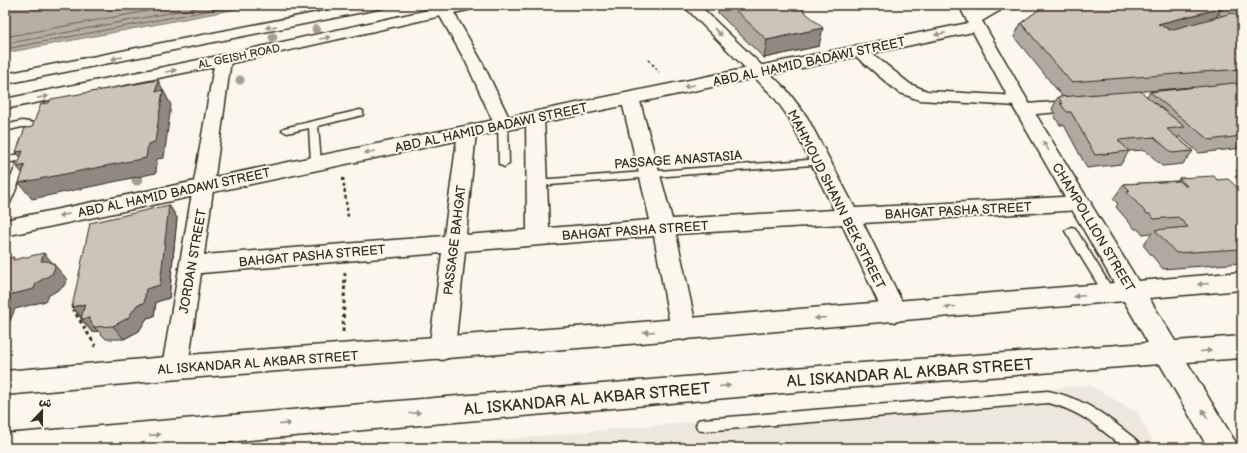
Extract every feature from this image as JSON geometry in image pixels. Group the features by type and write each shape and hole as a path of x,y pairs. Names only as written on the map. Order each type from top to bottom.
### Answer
{"main road":[{"name":"AL GEISH ROAD","path":"5,79 378,5"},
{"path":"383,5 392,23"},
{"name":"AL GEISH ROAD","path":"5,104 223,60 472,5"},
{"name":"MAHMOUD SHANN BEK STREET","path":"690,5 759,71 780,93 798,117 895,312"},
{"name":"ABD AL HAMID BADAWI STREET","path":"5,228 858,50 973,17 999,5"},
{"path":"445,11 474,62 503,124"},
{"name":"CHAMPOLLION STREET","path":"973,17 1022,105 1080,203 1120,292 1169,354 1224,448"},
{"path":"295,22 301,43"},
{"path":"858,50 904,88 925,96 1022,105 1102,104"},
{"name":"JORDAN STREET","path":"175,368 223,60"},
{"path":"630,98 663,227 684,330"},
{"path":"535,118 538,237"},
{"name":"PASSAGE BAHGAT","path":"442,348 467,132"},
{"name":"BAHGAT PASHA STREET","path":"190,265 663,227 1080,203"},
{"name":"AL ISKANDAR AL AKBAR STREET","path":"5,383 85,375 684,330 1242,281"},
{"name":"AL ISKANDAR AL AKBAR STREET","path":"5,448 818,378 1169,354 1242,347"}],"lane":[{"path":"287,130 360,113"},
{"path":"5,128 27,124 35,127 35,131 25,156 6,197"},
{"path":"313,124 316,163"},
{"path":"503,124 504,164"},
{"path":"5,160 25,156"},
{"name":"PASSAGE ANASTASIA","path":"537,183 821,162"},
{"path":"1071,231 1120,292"},
{"path":"703,425 1048,397 1063,399 1079,405 1094,414 1135,448"}],"path":[{"path":"340,158 348,218"},
{"path":"342,356 345,270"},
{"path":"76,304 74,311 95,345 85,375"}],"shaded area":[{"path":"1089,385 1138,413 1156,448 412,448"}],"water":[{"path":"5,5 258,5 5,53"}],"building":[{"path":"730,5 797,5 823,28 767,40"},
{"path":"1045,5 1215,5 1222,8 1158,24 1170,30 1232,13 1242,18 1242,69 1071,82 1021,23"},
{"path":"158,80 156,92 163,90 155,142 148,144 146,158 19,183 25,165 17,167 23,151 16,152 25,128 32,127 41,104 49,103 51,99"},
{"path":"1234,83 1242,88 1242,136 1209,140 1150,92"},
{"path":"1140,91 1185,127 1167,129 1193,151 1172,153 1154,137 1118,140 1129,151 1095,155 1071,112 1067,112 1060,103 1063,104 1058,97"},
{"path":"1214,176 1217,180 1228,179 1240,190 1242,190 1242,249 1176,253 1155,230 1188,227 1178,217 1154,219 1150,214 1147,214 1127,192 1130,191 1124,184 1180,181 1187,186 1179,178"},
{"path":"169,205 160,285 146,289 144,303 137,305 128,318 113,326 94,327 89,318 81,319 85,304 72,307 90,223"},
{"path":"44,253 41,261 47,261 54,264 55,267 52,274 36,283 34,289 5,296 5,259 14,257 13,260"}]}
